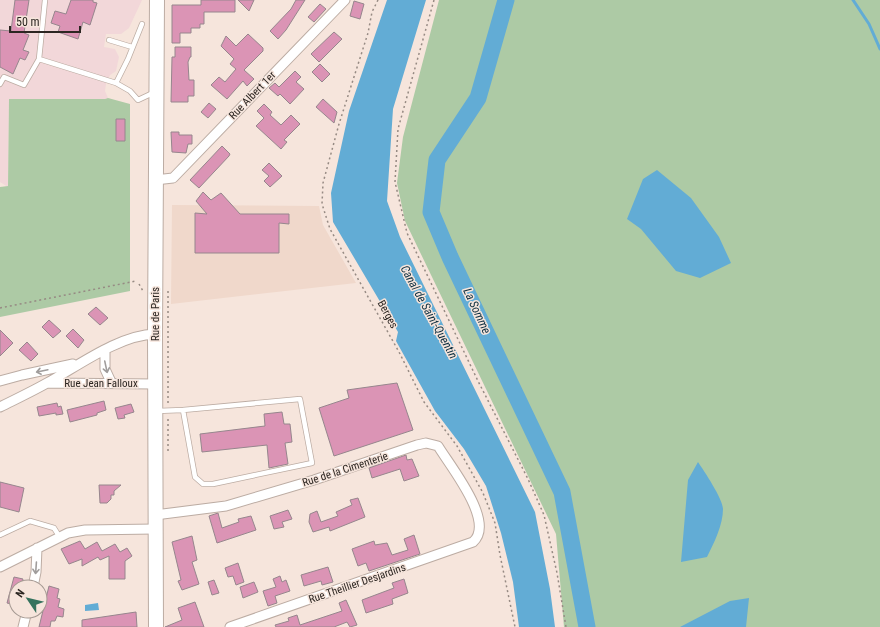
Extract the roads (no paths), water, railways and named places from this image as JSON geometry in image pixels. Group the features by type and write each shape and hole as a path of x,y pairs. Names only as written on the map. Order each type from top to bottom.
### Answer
{"main road":[{"name":"Rue de Paris","path":"156,627 155,180 157,0"}],"street":[{"name":"Rue Albert 1er","path":"155,180 173,178 345,0"},
{"name":"Rue Jean Falloux","path":"0,407 47,383 80,362 141,334 155,334"},
{"path":"105,351 105,369 111,382"},
{"name":"Rue Jean Falloux","path":"0,381 80,362"},
{"name":"Rue Jean Falloux","path":"47,383 111,382 155,384"},
{"name":"Rue de la Cimenterie","path":"0,567 59,536 85,530 155,522 226,506 314,480 426,443 438,446 467,491 481,524 480,533"},
{"name":"Rue Theillier Desjardins","path":"230,627 473,542 480,533"},
{"path":"35,579 37,548"}],"lane":[{"path":"0,84 4,77 24,85 39,58 45,0"},
{"path":"116,83 128,59 142,24"},
{"path":"108,40 132,47"},
{"path":"39,58 116,83 130,91 138,100 157,91"},
{"path":"156,411 183,410 300,399 312,463 213,484 203,484 196,477 183,410"},
{"path":"0,535 30,521 54,528 59,536"}],"water":[{"name":"Canal de Saint-Quentin","path":"387,0 426,0 393,109 387,201 400,237 535,512 550,589 555,627 519,627 513,582 501,533 486,486 464,449 435,411 396,341 398,332 333,222 331,193 349,111"},
{"path":"657,170 691,198 719,237 731,263 700,278 676,271 641,229 627,219 643,179"},
{"path":"698,462 720,499 723,515 718,534 707,557 681,562 688,480"},
{"path":"749,598 746,627 680,627 730,601"},
{"path":"98,603 99,610 85,611 85,605"}],"waterway":[{"name":"La Somme","path":"506,0 478,98 437,160 431,212 450,257 562,492 587,627"},
{"path":"853,0 869,24 880,49"}]}
